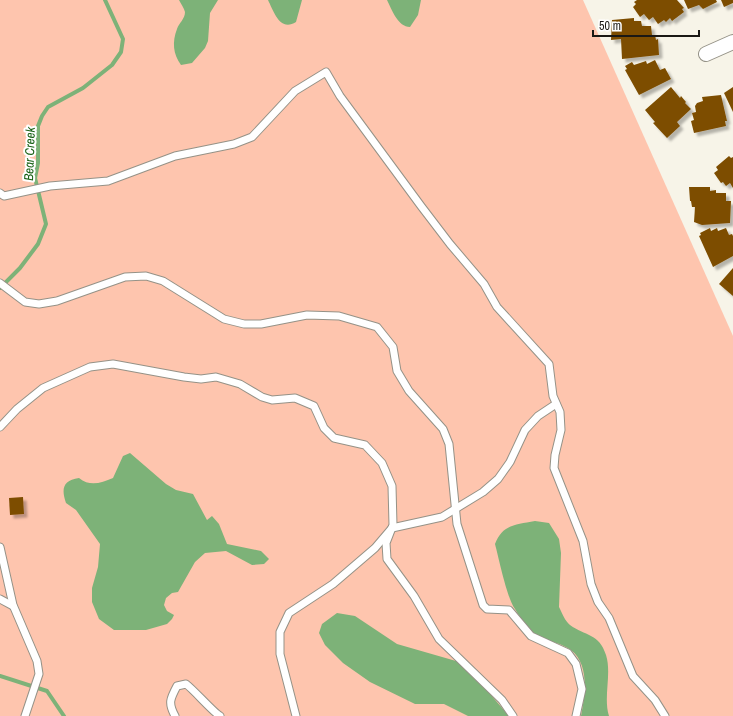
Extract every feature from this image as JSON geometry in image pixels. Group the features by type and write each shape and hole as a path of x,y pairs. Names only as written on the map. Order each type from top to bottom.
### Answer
{"street":[{"path":"706,54 733,42"}],"lane":[{"path":"0,193 4,196 50,186 108,181 175,156 234,144 252,137 295,91 326,72 340,96 431,219 484,284 497,307 549,364 550,385 560,412 560,430 554,468 583,541 591,584 598,602 609,618 633,676 655,700 665,716"},
{"path":"0,283 15,296 25,302 57,302 125,277 146,276 164,281 224,319 244,324 261,324 307,315 339,316 376,326 393,347 397,371 409,391 443,429 449,444 457,524 483,605 487,609 509,610 531,636 568,653 576,664 582,689 576,716"},
{"path":"0,427 17,409 43,388 90,367 113,364 184,377 201,379 216,378 240,384 262,397 272,400 295,398 314,406 324,428 334,438 365,446 382,463 392,486 392,528 386,543 387,559 414,596 439,639 491,689 513,716"},
{"path":"296,716 280,654 280,632 289,613 333,584 375,548 392,528 442,517 483,492 498,479 510,462 525,430 538,416 556,404"},
{"path":"0,547 13,606 37,661 39,674 30,695 25,716"},
{"path":"3,600 13,606"},
{"path":"175,716 170,698 177,686 186,684 204,700 216,714 220,716"}],"shaded area":[{"path":"0,0 583,0 733,336 733,716 0,716"},
{"path":"179,0 218,0 210,13 208,41 205,48 192,63 181,65 176,57 174,48 174,39 177,29 185,14 185,10"},
{"path":"268,0 302,0 296,22 290,24 282,23 275,15"},
{"path":"387,0 421,0 418,15 410,27 399,21 393,13"},
{"path":"130,453 166,484 176,490 193,494 207,520 212,516 219,524 227,544 261,551 269,559 264,564 252,565 226,551 205,553 195,562 178,592 172,593 166,598 164,605 167,611 174,615 167,624 146,630 114,630 99,619 92,602 92,588 98,567 100,544 76,510 66,503 64,498 64,489 67,483 74,479 79,478 83,481 96,483 113,478 123,456"},
{"path":"535,521 549,523 559,539 561,553 559,607 564,617 570,625 591,636 600,643 606,655 608,662 607,709 609,716 581,716 585,681 584,672 577,656 568,648 542,638 534,633 520,617 512,604 495,544 498,537 510,526"},
{"path":"337,613 355,616 397,644 456,661 478,680 509,716 468,716 444,704 415,704 370,682 343,663 325,645 319,633 322,624"}],"building":[{"path":"637,0 677,0 684,8 682,9 684,12 672,21 670,18 666,22 664,20 658,24 653,17 649,20 644,14 640,17 633,7 636,4 634,2"},
{"path":"684,0 716,0 717,2 703,9 699,5 688,9"},
{"path":"721,0 733,0 733,3 724,7"},
{"path":"634,18 634,21 641,21 642,26 651,26 652,35 655,35 656,40 658,39 659,55 622,59 621,39 611,40 612,20"},
{"path":"655,60 660,70 665,68 671,79 639,95 625,70 627,69 625,66 632,62 634,65 646,61 647,64"},
{"path":"671,87 680,98 681,96 691,109 677,122 680,126 667,138 653,123 655,122 645,110"},
{"path":"733,87 733,112 724,93"},
{"path":"721,95 727,121 725,121 726,126 694,133 691,121 694,120 692,113 696,112 695,106 697,103 703,101 702,97"},
{"path":"729,156 731,158 733,157 733,188 730,183 726,186 723,182 721,183 714,173 718,170 716,167"},
{"path":"689,187 710,187 710,191 716,190 716,193 726,193 726,201 731,201 730,223 702,225 694,222 695,207 692,207 690,201"},
{"path":"710,228 711,231 717,228 718,231 726,228 729,235 732,234 733,236 733,256 713,267 699,236 701,235 700,233"},
{"path":"733,268 733,296 719,284"},
{"path":"23,497 24,514 10,515 9,498"}],"waterway":[{"name":"Bear Creek","path":"0,288 20,268 38,244 46,224 35,178 38,163 38,126 42,116 48,107 83,88 112,65 121,52 123,39 105,0"},
{"path":"0,676 47,691 64,716"}]}
